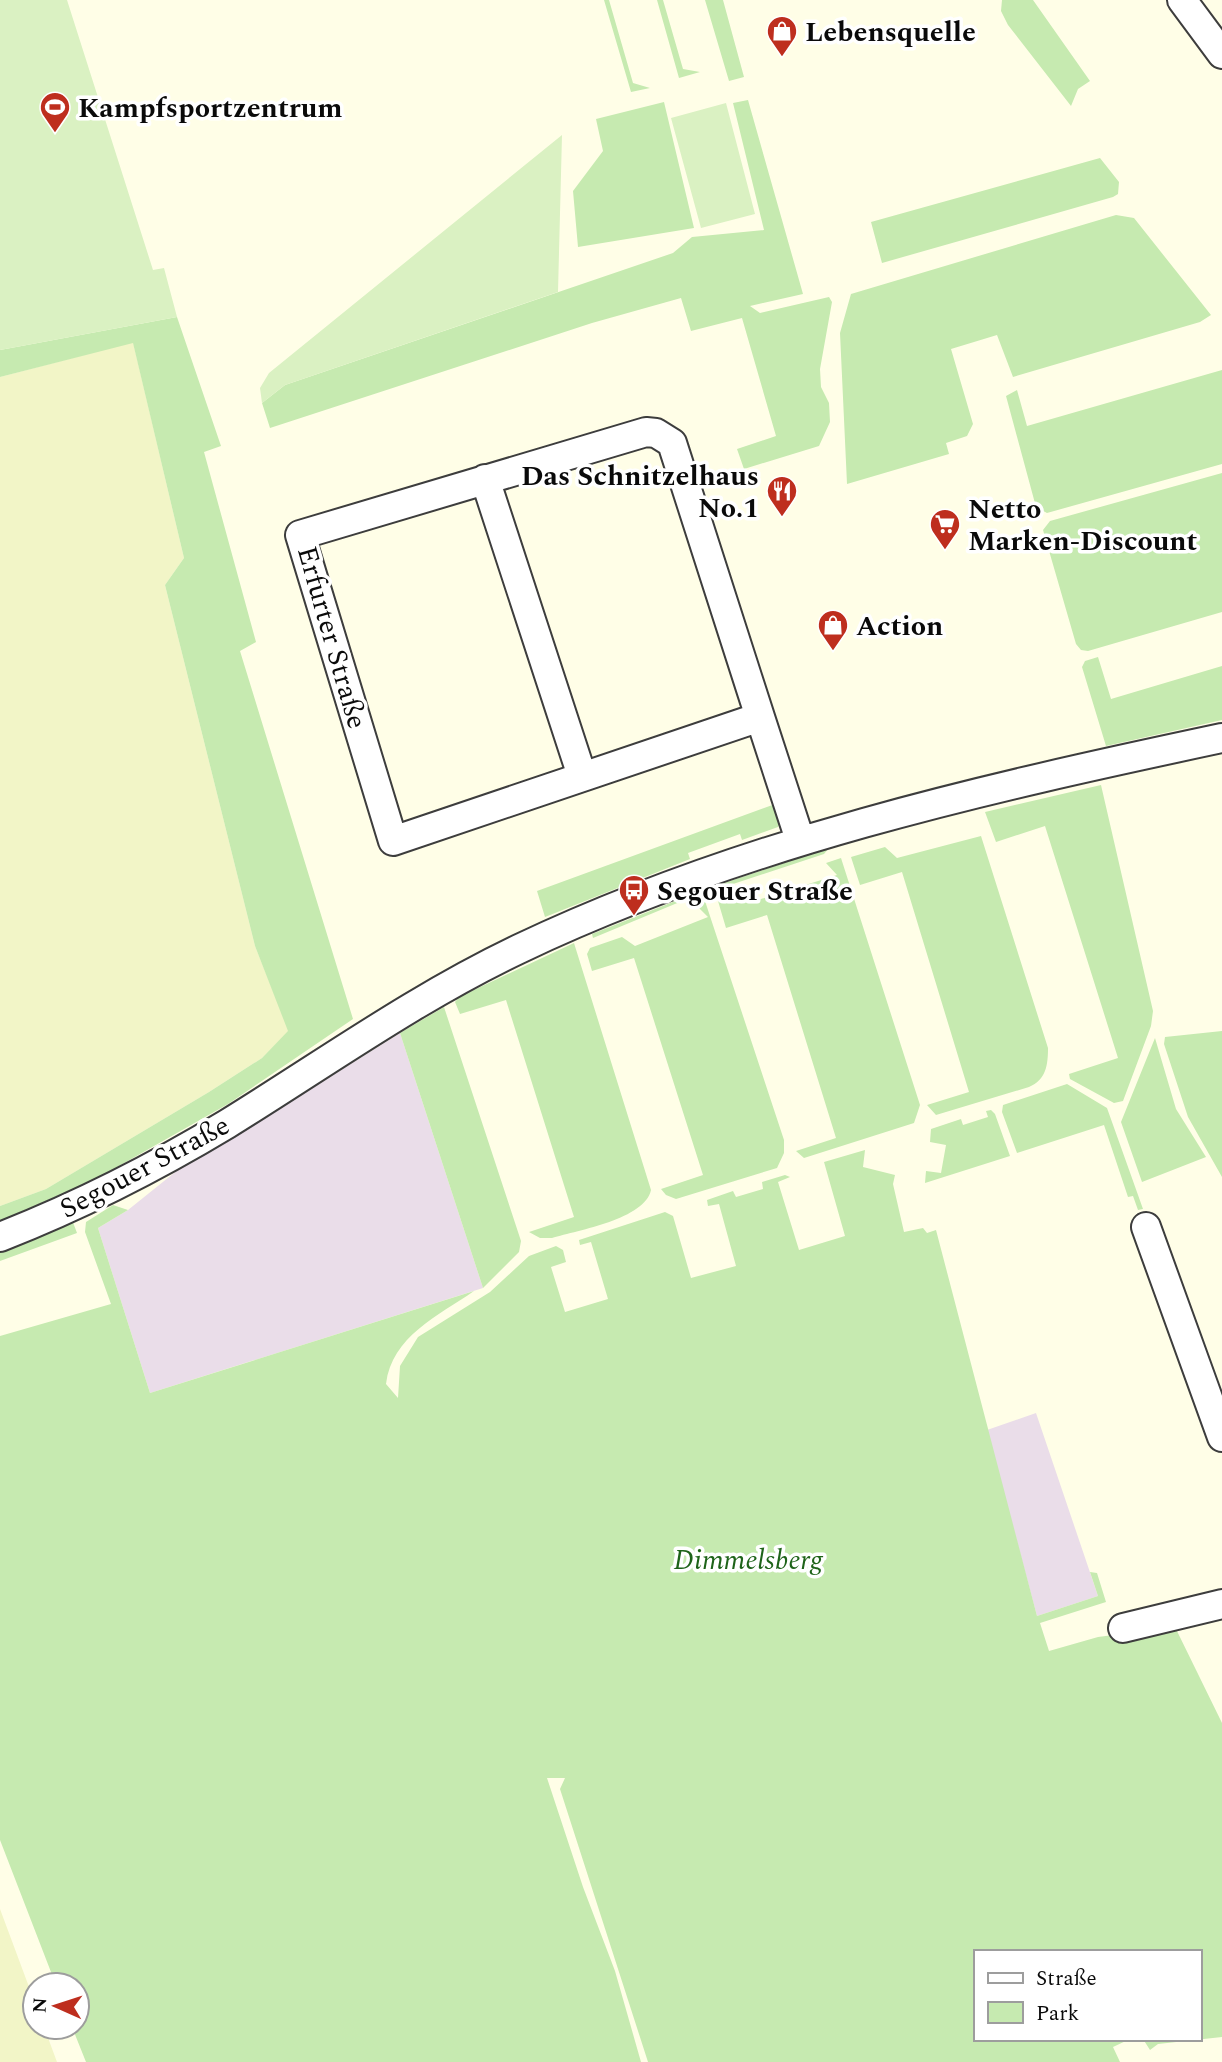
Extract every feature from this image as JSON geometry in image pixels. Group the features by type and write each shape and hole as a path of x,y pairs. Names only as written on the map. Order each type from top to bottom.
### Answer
{"street":[{"path":"1182,0 1222,54"},
{"name":"Erfurter Straße","path":"760,717 582,776 396,853 300,536 646,432 656,433 672,443 800,840"},
{"path":"485,479 582,776"},
{"name":"Segouer Straße","path":"0,1237 74,1206 159,1164 442,989 518,949 704,872 800,840 973,794 1222,738"},
{"path":"1146,1227 1222,1437"},
{"path":"1123,1628 1222,1604"}],"shaded area":[{"path":"400,1033 483,1288 150,1393 98,1228 128,1210 184,1165 222,1145"},
{"path":"1036,1413 1098,1596 1037,1616 987,1430"}],"green space":[{"name":"Kampfsportzentrum","path":"0,0 67,0 153,270 164,268 177,317 0,350"},
{"path":"604,0 609,0 633,83 650,88 631,92"},
{"path":"657,0 663,0 683,69 700,72 679,78"},
{"path":"705,0 723,0 744,77 729,81"},
{"path":"1002,0 1033,0 1090,81 1078,89 1071,106 1008,25 1001,11"},
{"path":"748,100 803,294 750,306 760,313 829,297 832,302 820,369 821,387 829,403 830,422 819,446 744,469 737,449 776,436 742,318 691,331 681,298 592,323 270,428 262,403 285,385 673,253 692,237 764,230 733,103"},
{"path":"664,102 694,228 578,247 573,191 603,151 596,119"},
{"path":"726,103 755,214 701,228 671,118"},
{"path":"562,135 558,292 285,385 262,403 260,388 269,373"},
{"path":"1100,158 1119,182 1118,194 1113,197 882,263 871,222"},
{"path":"1116,215 1134,218 1211,315 1200,322 1013,377 997,335 951,349 973,424 967,436 946,443 949,454 847,484 840,333 851,294"},
{"path":"177,317 221,446 204,452 256,642 240,651 353,1019 228,1104 96,1179 0,1221 0,1206 46,1189 209,1092 262,1058 288,1031 255,946 165,585 184,558 133,343 0,377 0,350"},
{"path":"133,342 184,558 165,585 255,946 289,1031 262,1058 209,1092 46,1189 0,1206 0,377"},
{"path":"1222,370 1222,464 1047,513 1036,507 1006,396 1017,390 1027,426"},
{"path":"1222,473 1222,612 1088,651 1081,650 1076,644 1043,530 1050,521"},
{"path":"1098,657 1111,699 1222,666 1222,720 1106,746 1082,667 1085,661"},
{"path":"1101,785 1153,1011 1151,1026 1123,1101 1114,1103 1070,1079 1069,1074 1118,1058 1045,826 996,842 985,812"},
{"path":"778,803 782,819 778,827 742,840 740,834 688,853 690,859 545,917 537,891"},
{"path":"981,836 1048,1048 1047,1060 1042,1076 1029,1087 936,1115 927,1105 969,1092 902,872 860,885 851,857 885,847 897,858"},
{"path":"829,848 824,854 730,885 721,884"},
{"path":"841,858 920,1105 914,1123 804,1158 796,1151 836,1138 767,915 726,928 718,901 720,897 746,889 758,900 837,875 826,863"},
{"path":"698,892 699,894 593,938 592,934"},
{"path":"705,901 784,1140 784,1153 777,1168 676,1199 666,1195 661,1189 703,1175 634,958 592,971 587,954 590,948 622,937 635,946 708,917 696,905"},
{"path":"574,943 651,1190 637,1209 624,1216 552,1238 540,1238 529,1232 574,1217 506,1000 460,1014 455,1002 459,997"},
{"path":"444,1007 521,1241 519,1252 483,1288 400,1033"},
{"path":"1222,1031 1222,1177 1188,1117 1164,1044 1165,1037"},
{"path":"1155,1038 1176,1109 1206,1157 1142,1182 1121,1122"},
{"path":"1067,1084 1107,1108 1143,1209 1138,1210 1133,1196 1128,1197 1104,1125 1017,1153 1002,1112 1003,1105"},
{"path":"991,1110 995,1114 1010,1156 925,1183 926,1171 941,1173 946,1145 930,1142 931,1129 961,1119 963,1125 988,1117 986,1111"},
{"name":"Dimmelsberg","path":"865,1150 863,1167 895,1175 893,1184 904,1232 923,1228 927,1233 936,1230 1037,1616 1098,1596 1090,1572 1097,1573 1106,1602 1040,1623 1049,1651 1098,1637 1175,1627 1222,1723 1222,2037 1201,2039 1201,1950 974,1950 974,2041 1126,2041 1113,2047 1120,2062 648,2062 560,1789 565,1778 547,1778 583,1887 615,1971 641,2062 86,2062 78,2041 91,2041 91,1971 51,1971 0,1840 0,1336 111,1304 85,1232 86,1222 113,1205 128,1210 98,1228 150,1393 474,1291 419,1329 397,1353 386,1384 398,1398 400,1366 418,1337 490,1292 529,1256 556,1246 563,1250 566,1262 551,1267 565,1312 608,1299 591,1242 580,1245 579,1240 665,1212 673,1216 691,1278 736,1266 719,1204 708,1206 707,1200 733,1191 736,1197 763,1189 762,1182 785,1175 790,1177 778,1182 799,1250 845,1236 824,1162"},
{"path":"71,1217 77,1233 0,1261 0,1248"},
{"path":"0,1909 23,1971 21,2041 49,2041 57,2062 0,2062"},
{"name":"Dimmelsberg","path":"1144,2041 1185,2041 1158,2044 1150,2050"}],"place":[{"name":"Lebensquelle","path":"782,58"},
{"name":"Kampfsportzentrum","path":"55,134"},
{"name":"Das Schnitzelhaus No.1","path":"782,518"},
{"name":"Netto Marken-Discount","path":"945,551"},
{"name":"Action","path":"833,652"},
{"name":"Segouer Straße","path":"634,917"}]}
